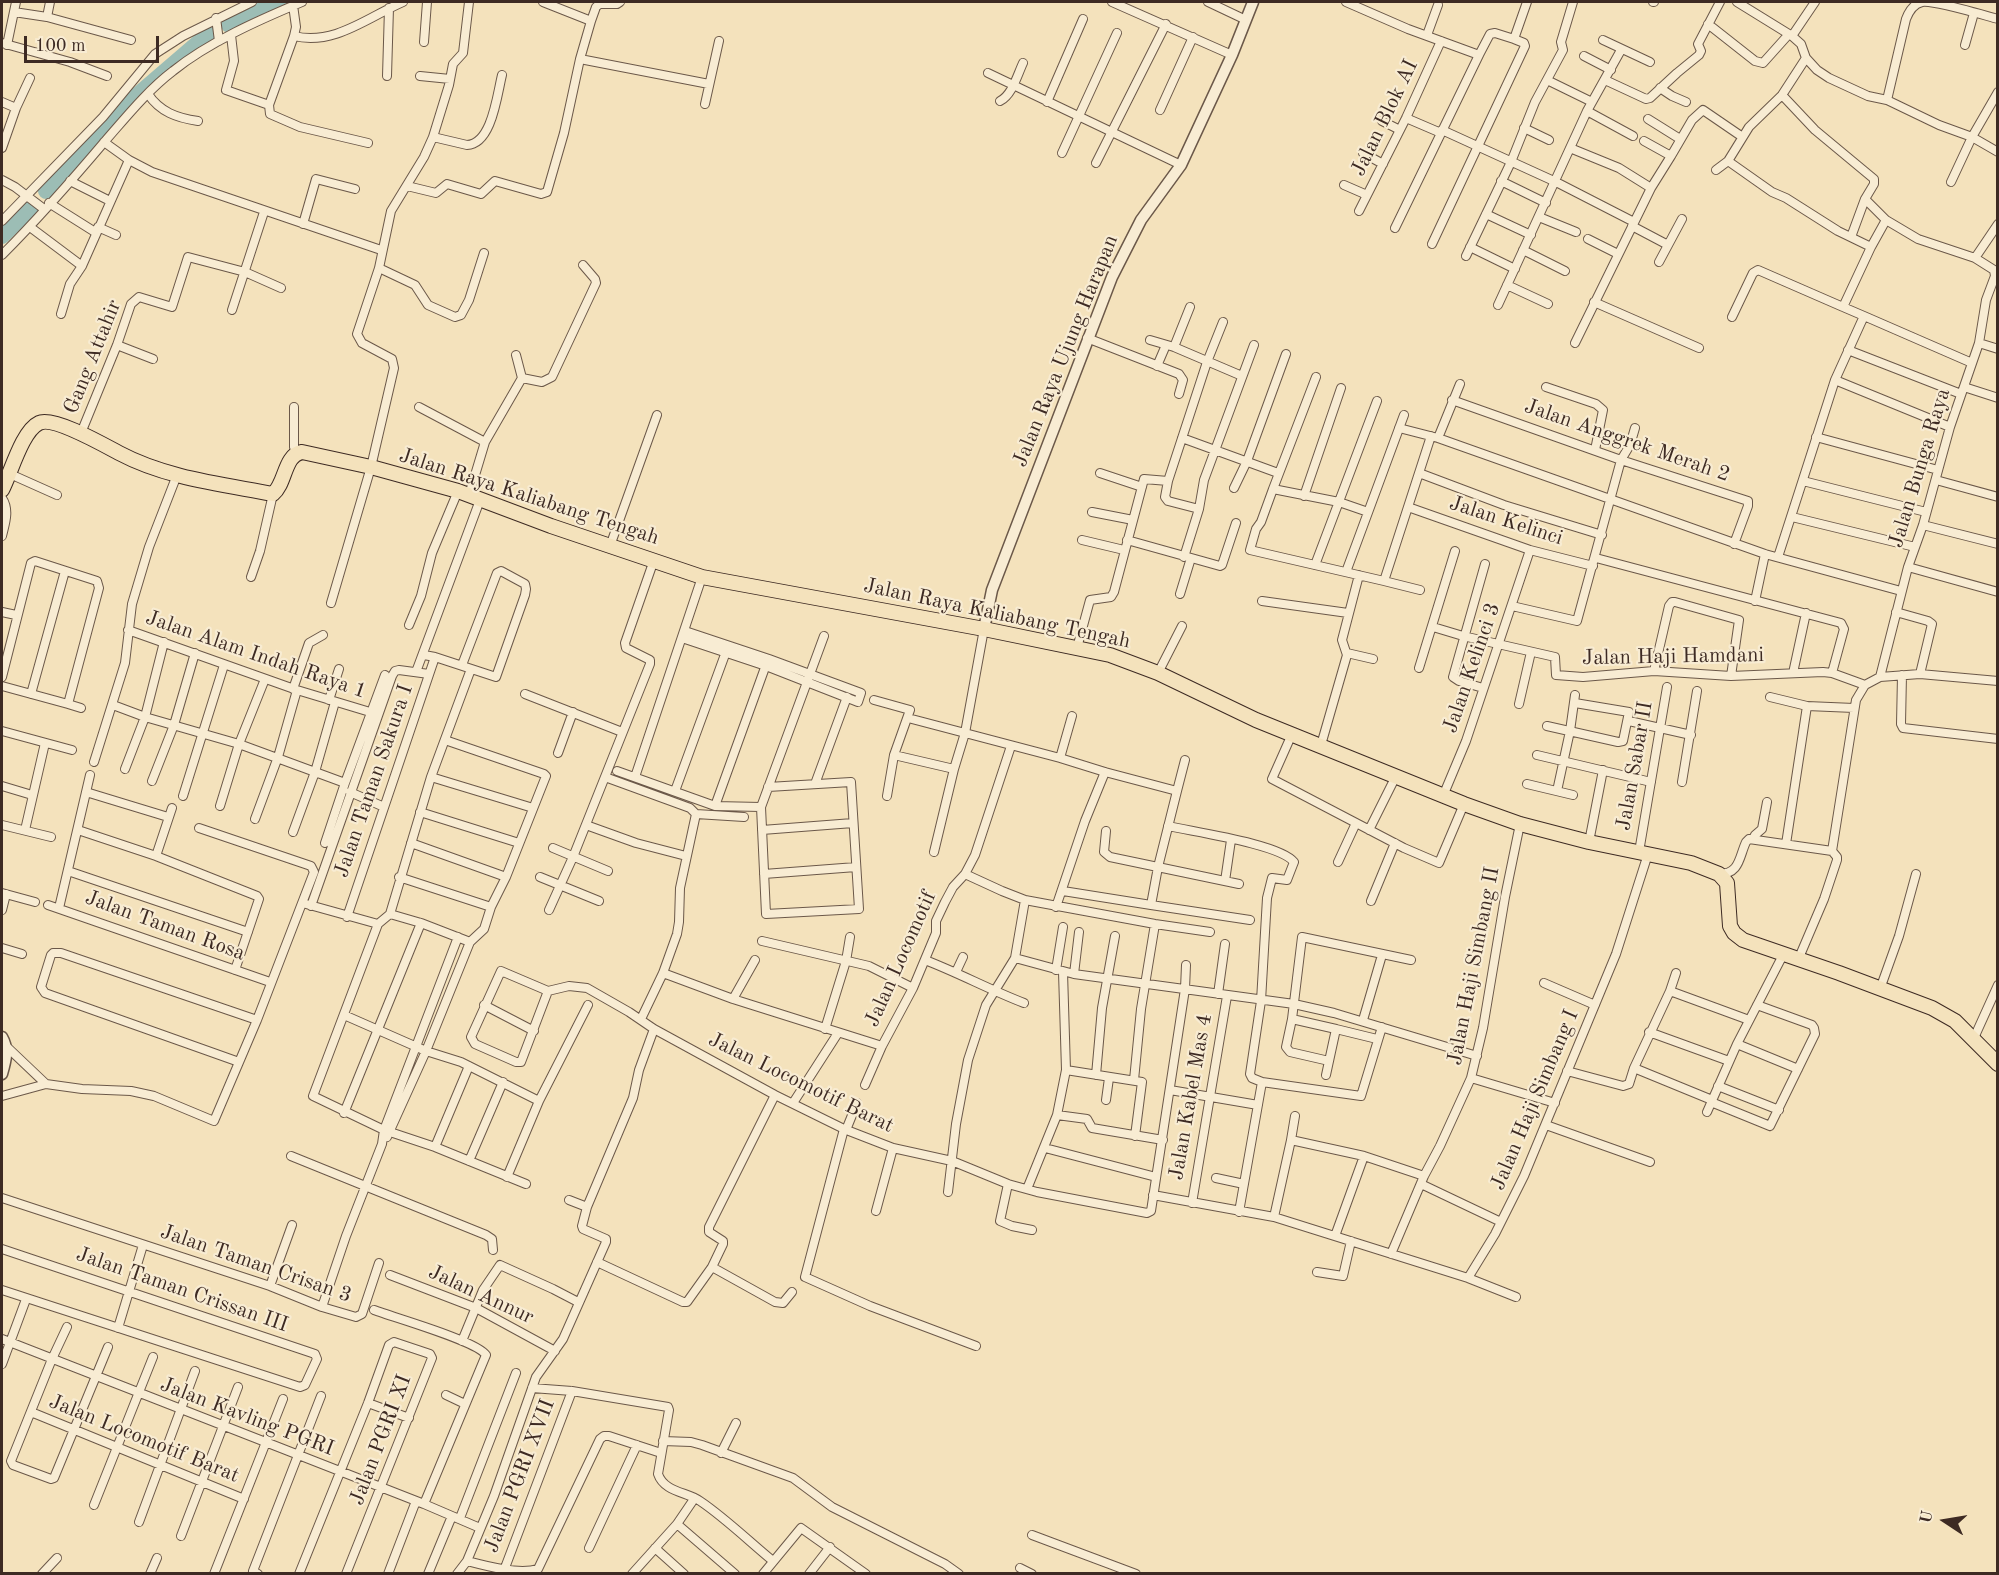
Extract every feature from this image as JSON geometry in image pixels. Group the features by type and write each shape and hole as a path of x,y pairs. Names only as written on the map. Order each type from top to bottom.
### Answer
{"main road":[{"path":"2,490 31,428 40,422 47,421 81,433 137,462 177,475 273,494 280,487 291,459 296,453"},
{"name":"Jalan Raya Kaliabang Tengah","path":"296,453 302,452 371,467 469,496 702,577 984,629 1110,655 1158,673 1256,720 1464,804 1520,824 1588,842 1691,863 1719,874"},
{"path":"1719,874 1727,883 1730,926 1734,933 1743,940 1932,1008 1955,1021 1998,1064"}],"street":[{"path":"16,2 4,44 70,62 107,76"},
{"path":"47,17 50,2"},
{"path":"229,2 229,12"},
{"path":"2,255 30,227 44,205 70,181 148,94 217,30 229,12 252,2"},
{"path":"294,36 309,40 352,28 403,2"},
{"path":"424,42 427,2"},
{"path":"331,603 371,467 394,368 394,362 389,357 362,343 357,336 379,268 391,211 433,137 453,64 463,53 469,2"},
{"path":"543,2 591,21"},
{"path":"407,186 436,193 447,184 481,194 495,181 545,194 564,133 580,59 596,7 601,3 617,4 620,2"},
{"path":"1112,2 1232,55"},
{"path":"1208,2 1246,20"},
{"name":"Jalan Raya Ujung Harapan","path":"984,629 992,590 1112,277 1141,220 1181,165 1232,55 1253,2"},
{"path":"1346,2 1479,55"},
{"path":"1514,39 1527,2"},
{"path":"1466,256 1563,50 1561,42 1573,2"},
{"path":"1605,80 1646,99 1653,96 1699,55 1701,51 1698,44 1720,2"},
{"path":"1737,2 1801,44 1806,58 1816,70 1829,78 1972,137 1998,152"},
{"path":"1708,24 1755,61 1763,63 1790,35 1815,2"},
{"path":"1887,100 1906,19 1912,8 1921,2 1927,2 1998,19"},
{"path":"2,221 103,117 155,54 183,36 217,30 231,35 297,3 294,36 269,105 270,114 284,121 368,143"},
{"path":"1427,35 1438,5"},
{"path":"387,76 389,8"},
{"path":"14,12 47,17 131,40"},
{"path":"1965,45 1974,13"},
{"path":"1047,102 1083,19"},
{"path":"1096,163 1166,24"},
{"path":"1062,153 1118,33"},
{"path":"1395,228 1491,34 1495,33 1524,43 1525,46 1432,244"},
{"path":"231,35 234,61 226,90 269,105"},
{"path":"1160,110 1193,37"},
{"path":"1603,40 1650,62"},
{"path":"705,104 719,41"},
{"name":"Jalan Blok AI","path":"1359,211 1406,118 1441,41"},
{"path":"1498,305 1587,111 1621,50"},
{"path":"1584,56 1611,70"},
{"path":"1716,170 1728,161 1741,136 1782,95 1806,58"},
{"path":"580,59 709,84"},
{"path":"1000,101 1005,99 1023,63"},
{"path":"988,73 1181,165"},
{"path":"433,137 467,145 481,140 489,127 502,75"},
{"path":"420,76 450,79"},
{"path":"2,144 30,78"},
{"path":"1547,80 1592,102"},
{"path":"1662,87 1672,96 1686,102"},
{"path":"1951,182 1972,137 1998,92"},
{"path":"148,94 164,110 179,117 198,121"},
{"path":"1782,95 1815,130 1872,176 1874,184 1865,198 1851,237"},
{"path":"2,102 16,108"},
{"path":"1575,343 1651,188 1692,120 1703,110 1741,136"},
{"path":"1587,111 1634,136"},
{"path":"1406,118 1477,146 1556,182 1612,211 1668,245"},
{"path":"1648,119 1680,139"},
{"path":"1382,121 1400,130"},
{"path":"1524,129 1549,140"},
{"path":"106,140 129,160 152,172 381,250"},
{"path":"1644,141 1671,156"},
{"path":"1570,148 1619,168 1651,188"},
{"path":"1363,153 1383,164"},
{"path":"61,314 70,285 82,266 129,160"},
{"path":"1728,161 1772,192 1871,247"},
{"path":"303,224 315,179 355,189"},
{"path":"2,180 44,205 97,230 116,235"},
{"path":"70,181 110,201"},
{"path":"1501,181 1546,203"},
{"path":"1344,185 1367,195"},
{"path":"1865,198 1886,220 1918,239 1976,258 1996,269"},
{"path":"232,309 264,212"},
{"path":"1485,214 1531,235"},
{"path":"1539,217 1576,232"},
{"path":"1659,262 1682,219"},
{"path":"1843,307 1886,220"},
{"path":"1976,258 1998,224"},
{"path":"30,227 82,266"},
{"path":"1588,239 1618,254"},
{"path":"1470,247 1515,268"},
{"path":"1524,250 1565,272"},
{"path":"379,268 415,285 425,302 456,317 461,315 469,300 484,254"},
{"name":"Gang Attahir","path":"81,433 131,304 135,299 139,297 172,307 188,257 245,272"},
{"path":"522,378 542,382 553,375 596,283 583,265"},
{"name":"Jalan Bunga Raya","path":"1880,676 1908,567 1978,343 1986,300 1996,269"},
{"path":"1732,317 1756,270 1760,270 1972,363"},
{"path":"245,272 281,288"},
{"path":"1507,285 1548,304"},
{"path":"1594,302 1699,348"},
{"path":"1156,366 1170,346 1190,307"},
{"path":"1778,557 1835,380 1864,316"},
{"path":"1199,509 1166,500 1168,481 1207,362 1224,322"},
{"path":"1087,338 1181,376 1183,380 1179,394"},
{"path":"1150,340 1242,376"},
{"path":"1978,343 1998,349"},
{"path":"117,345 153,359"},
{"path":"1180,594 1204,480 1254,345"},
{"path":"1848,350 1963,390 1998,398"},
{"path":"1234,488 1247,461 1286,354"},
{"path":"416,672 424,655 485,442 522,378 516,355"},
{"path":"1316,377 1261,522 1249,547 1250,550 1420,590"},
{"path":"1835,380 1950,427"},
{"path":"1384,581 1419,473 1460,384"},
{"path":"1546,387 1596,404 1603,410 1595,450"},
{"path":"1304,496 1341,388"},
{"name":"Jalan Anggrek Merah 2","path":"1452,400 1621,460 1748,501 1734,544"},
{"path":"1315,565 1377,401"},
{"path":"294,407 296,453"},
{"path":"419,407 485,442"},
{"path":"610,546 657,415"},
{"path":"1346,572 1404,415"},
{"path":"1399,428 1434,437 1734,544 1902,591"},
{"path":"1512,606 1577,621 1621,460 1630,445 1635,428"},
{"path":"1816,437 1938,470"},
{"path":"1182,438 1278,473"},
{"path":"1101,473 1142,487"},
{"path":"1419,473 1504,505 1602,535"},
{"path":"10,474 57,495"},
{"path":"94,762 125,663 132,604 149,548 177,475"},
{"path":"1077,648 1090,600 1108,598 1113,594 1132,520 1146,478 1168,481"},
{"path":"1936,480 1997,496"},
{"path":"1803,481 1926,512"},
{"path":"1273,489 1339,502 1368,512"},
{"path":"251,577 260,551 273,494"},
{"path":"409,625 421,596 432,553 469,496"},
{"path":"2,498 7,517 2,536"},
{"name":"Jalan Kelinci","path":"1408,507 1530,549 1806,613 1844,626 1832,673"},
{"path":"1092,512 1132,520"},
{"path":"1792,517 1915,547"},
{"path":"1127,540 1218,566 1222,565 1236,523"},
{"path":"1923,525 1998,544"},
{"path":"1082,540 1124,550"},
{"name":"Jalan Kelinci 3","path":"1443,796 1466,741 1530,549"},
{"path":"1419,668 1455,551"},
{"path":"1755,601 1765,554"},
{"path":"549,910 573,857 650,664 650,660 630,651 625,644 654,560"},
{"path":"2,677 4,649 33,561 97,581 99,585 66,704"},
{"path":"1483,688 1453,677 1485,564"},
{"path":"1908,567 1998,592"},
{"path":"31,694 65,571"},
{"path":"424,655 467,667 494,677 498,675 525,596 525,584 501,571 496,574 467,667 445,740 399,877 390,914 378,924 312,1092 316,1098 344,1113 387,1132 435,1148 526,1184"},
{"path":"1321,745 1347,653 1342,640 1359,575"},
{"path":"635,777 702,577"},
{"path":"1262,601 1348,613"},
{"path":"1653,671 1669,606 1675,602 1739,620 1731,676"},
{"path":"2,612 16,615"},
{"path":"1896,612 1932,624 1920,674"},
{"path":"1793,673 1806,613"},
{"path":"1158,673 1182,626"},
{"name":"Jalan Haji Hamdani","path":"1433,627 1555,657 1556,675 1583,677 1653,671 1731,676 1832,673 1865,685"},
{"path":"934,852 965,733 984,629"},
{"name":"Jalan Alam Indah Raya 1","path":"128,630 265,679 370,712 325,843"},
{"path":"684,634 808,678 858,702 861,693 808,678"},
{"path":"255,819 278,758 309,643 323,636"},
{"path":"768,787 851,782 859,909 766,914 761,807 768,787 808,678 824,636"},
{"path":"124,769 145,717 164,642"},
{"path":"675,791 727,649"},
{"path":"1519,704 1531,652"},
{"path":"152,781 174,725 195,653"},
{"path":"1347,653 1373,659"},
{"name":"Jalan Taman Sakura I","path":"347,916 435,657"},
{"path":"715,806 767,662"},
{"path":"183,796 224,665"},
{"path":"293,832 315,772 339,669"},
{"path":"2,1096 46,1084 82,1089 131,1091 154,1096 214,1121 257,1020 270,982 307,904 392,675 399,670 429,674"},
{"path":"1798,960 1824,899 1837,860 1832,850 1854,708 1865,685 1880,676 1920,674 1998,681"},
{"path":"370,712 385,675"},
{"path":"1902,675 1901,724 1904,728 1998,739"},
{"path":"220,806 239,744 265,679"},
{"path":"2,686 81,708"},
{"name":"Jalan Sabar II","path":"1644,853 1651,782 1667,687"},
{"path":"1682,782 1698,691"},
{"path":"525,694 622,732"},
{"path":"815,784 847,697"},
{"path":"1770,697 1807,706 1854,708"},
{"path":"1547,726 1570,731 1621,742 1625,739 1630,713 1575,699 1570,731 1557,791"},
{"path":"874,700 908,709 910,712 894,755 887,796"},
{"path":"113,705 145,717 239,744 345,783"},
{"path":"1786,844 1807,706"},
{"path":"558,753 573,712"},
{"path":"1060,758 1072,716"},
{"path":"908,718 1177,791"},
{"path":"1629,721 1691,735"},
{"path":"2,731 72,750"},
{"path":"1292,734 1272,779 1369,830 1439,863 1464,804"},
{"path":"322,1307 387,1132 426,1051 470,942 484,929 491,907 506,877 546,779 544,774 445,740"},
{"path":"25,830 45,743"},
{"name":"Jalan Locomotif","path":"793,1103 837,1033 882,1046 913,988 936,933 936,921 945,902 975,855 1011,746"},
{"path":"894,755 954,769"},
{"path":"1537,755 1651,782"},
{"path":"1151,904 1185,760"},
{"path":"1588,842 1603,770"},
{"path":"617,771 715,806 761,807"},
{"path":"1056,907 1085,821 1105,772"},
{"path":"59,908 90,775"},
{"path":"1369,830 1396,776"},
{"path":"431,777 533,808"},
{"path":"605,777 690,808 696,814 744,817"},
{"path":"1527,784 1573,795"},
{"path":"2,786 32,795"},
{"path":"86,792 170,813 156,856"},
{"path":"350,792 384,807"},
{"path":"1753,839 1762,829 1767,802"},
{"path":"420,812 519,843"},
{"path":"641,1019 663,973 678,927 679,896 696,814"},
{"path":"762,831 854,823"},
{"path":"1338,861 1356,823"},
{"name":"Jalan Haji Simbang II","path":"1391,1254 1422,1180 1471,1078 1483,1028 1520,824"},
{"path":"2,825 51,837"},
{"path":"586,825 636,843 687,856"},
{"path":"1168,826 1255,844 1283,854 1294,862 1288,879 1275,877 1271,880 1267,898 1261,1001 1250,1074 1252,1078 1262,1082 1361,1096 1382,1027"},
{"path":"200,828 311,866 314,876 307,904"},
{"path":"78,830 156,856 257,896 259,899 235,970"},
{"path":"1106,831 1105,854 1239,884"},
{"path":"1719,874 1729,874 1733,871 1746,842 1753,839 1832,850"},
{"path":"1225,881 1231,840"},
{"path":"411,843 506,877"},
{"path":"1371,901 1395,843"},
{"path":"553,848 608,871"},
{"name":"Jalan Haji Simbang I","path":"1468,1278 1501,1222 1524,1176 1596,1005 1616,954 1644,853"},
{"path":"764,874 856,867"},
{"path":"68,871 248,932"},
{"path":"965,874 1025,900 1210,932"},
{"path":"1880,989 1899,936 1916,874"},
{"path":"399,877 491,907"},
{"path":"540,877 598,901"},
{"path":"1063,891 1250,920"},
{"path":"2,910 4,893 35,902"},
{"path":"948,1192 968,1060 993,991 1015,958 1025,900"},
{"name":"Jalan Taman Rosa","path":"48,904 270,982"},
{"path":"307,904 378,924"},
{"path":"390,914 422,922 470,942"},
{"path":"344,1113 422,922"},
{"path":"1134,1080 1145,983 1155,924"},
{"path":"1027,1189 1057,1115 1066,1070 1059,971 1063,927"},
{"path":"1074,974 1079,932"},
{"path":"1096,1075 1102,1008 1115,936"},
{"path":"1329,1061 1288,1050 1286,1047 1292,1019 1302,936 1411,960"},
{"path":"387,1132 458,937"},
{"path":"825,1029 846,962 850,937"},
{"path":"762,941 869,966 913,988"},
{"name":"Jalan Kabel Mas 4","path":"1192,1203 1209,1098 1222,995 1225,944"},
{"path":"2,948 22,954"},
{"path":"239,1062 45,993 41,987 51,955 61,953 257,1020"},
{"path":"1363,1020 1382,955"},
{"path":"1707,1112 1737,1044 1782,955"},
{"path":"956,972 963,957"},
{"path":"1015,958 1074,974 1294,1005 1363,1020 1477,1056"},
{"path":"733,999 755,960"},
{"path":"925,960 1024,1004"},
{"path":"1186,965 1185,989 1153,1195 1275,1217 1468,1278 1516,1297"},
{"path":"501,971 548,991 521,1062 516,1062 472,1041 471,1034 484,1005 501,971"},
{"path":"663,973 837,1033"},
{"path":"1567,1071 1623,1086 1629,1084 1649,1032 1670,991 1676,973"},
{"path":"1544,983 1596,1005"},
{"path":"1974,1038 1998,985"},
{"name":"Jalan Locomotif Barat","path":"548,991 569,986 587,988 654,1029 775,1095 845,1130 893,1148 952,1161 1008,1184 1027,1189 1147,1214 1151,1211 1153,1195"},
{"path":"1670,991 1749,1020"},
{"path":"484,1005 534,1031"},
{"path":"507,1177 539,1101 588,1005"},
{"path":"1634,1068 1770,1126 1815,1034 1814,1028 1757,1005"},
{"path":"344,1015 426,1051 469,1066 539,1101"},
{"path":"1292,1019 1377,1039"},
{"path":"458,1574 467,1561 503,1472 532,1388 540,1371 563,1339 606,1241 583,1229 587,1207 633,1098 639,1070 654,1029"},
{"path":"1326,1075 1336,1029"},
{"path":"1649,1032 1729,1061"},
{"path":"4,1041 46,1084"},
{"path":"2,1074 6,1060 4,1041"},
{"path":"1737,1044 1798,1069"},
{"path":"865,1085 882,1046"},
{"path":"435,1148 469,1066"},
{"path":"1066,1070 1141,1081 1143,1085 1135,1136"},
{"path":"1106,1100 1109,1078"},
{"path":"1471,1078 1554,1103"},
{"path":"469,1161 503,1082"},
{"path":"1239,1212 1262,1082"},
{"path":"1719,1086 1779,1110"},
{"path":"1170,1090 1258,1105"},
{"path":"597,1262 686,1302 712,1267 723,1242 711,1234 709,1227 775,1095"},
{"path":"857,1103 845,1130 805,1277 870,1306 976,1346"},
{"path":"1057,1115 1087,1119 1092,1128 1163,1140"},
{"path":"1275,1217 1295,1116"},
{"path":"1546,1125 1650,1162"},
{"path":"1291,1140 1364,1156 1422,1180 1501,1222"},
{"path":"876,1211 893,1148"},
{"path":"1045,1148 1156,1177"},
{"path":"291,1156 486,1235 492,1239 493,1250"},
{"path":"1335,1236 1364,1156"},
{"path":"1216,1178 1244,1184"},
{"path":"1008,1184 999,1221 1032,1230"},
{"name":"Jalan Taman Crisan 3","path":"2,1198 270,1286 322,1307 356,1317 362,1314 378,1263"},
{"path":"569,1200 587,1207"},
{"path":"270,1286 292,1225"},
{"path":"1317,1272 1343,1276 1351,1241"},
{"path":"2,1290 118,1328 143,1245"},
{"name":"Jalan Taman Crissan III","path":"2,1249 315,1354 317,1359 303,1387 118,1328"},
{"path":"462,1341 483,1290 500,1265 553,1288 578,1302"},
{"path":"712,1267 775,1302 783,1303 792,1292"},
{"name":"Jalan Annur","path":"390,1275 476,1308 555,1351"},
{"path":"2,1364 5,1341 25,1302"},
{"path":"374,1310 462,1341 481,1349 486,1355 388,1574"},
{"path":"67,1327 11,1464 51,1479 54,1478 108,1347"},
{"name":"Jalan Kavling PGRI","path":"5,1341 480,1527"},
{"name":"Jalan PGRI XI","path":"346,1574 382,1488 432,1356 394,1342 389,1345 368,1403"},
{"path":"94,1505 153,1357"},
{"path":"139,1522 195,1371"},
{"path":"428,1574 456,1517 516,1374"},
{"path":"182,1536 238,1387"},
{"path":"532,1388 572,1391 668,1407 660,1453 658,1474 660,1480 668,1487 698,1499 773,1561"},
{"name":"Jalan PGRI XVII","path":"503,1572 572,1391"},
{"path":"446,1395 465,1404"},
{"path":"255,1572 296,1455 321,1396"},
{"path":"215,1570 283,1399"},
{"path":"299,1574 368,1403 409,1418"},
{"name":"Jalan Locomotif Barat","path":"32,1412 244,1498"},
{"path":"721,1453 736,1423"},
{"path":"467,1561 503,1572 535,1571 540,1566 600,1439 604,1436 660,1453"},
{"path":"663,1441 691,1442 793,1478 832,1507 945,1564 958,1574"},
{"path":"589,1548 637,1445"},
{"path":"632,1574 677,1524 694,1499"},
{"path":"677,1524 735,1574"},
{"path":"763,1574 797,1530 801,1528 830,1547 856,1570 866,1574"},
{"path":"1032,1535 1136,1574"},
{"path":"809,1574 830,1547"},
{"path":"655,1548 684,1574"},
{"path":"42,1574 57,1558"},
{"path":"150,1574 157,1558"},
{"path":"1020,1568 1032,1574"}],"waterway":[{"path":"229,25 279,2"},
{"path":"46,191 135,97 199,42 211,35"},
{"path":"2,236 32,207"}]}
